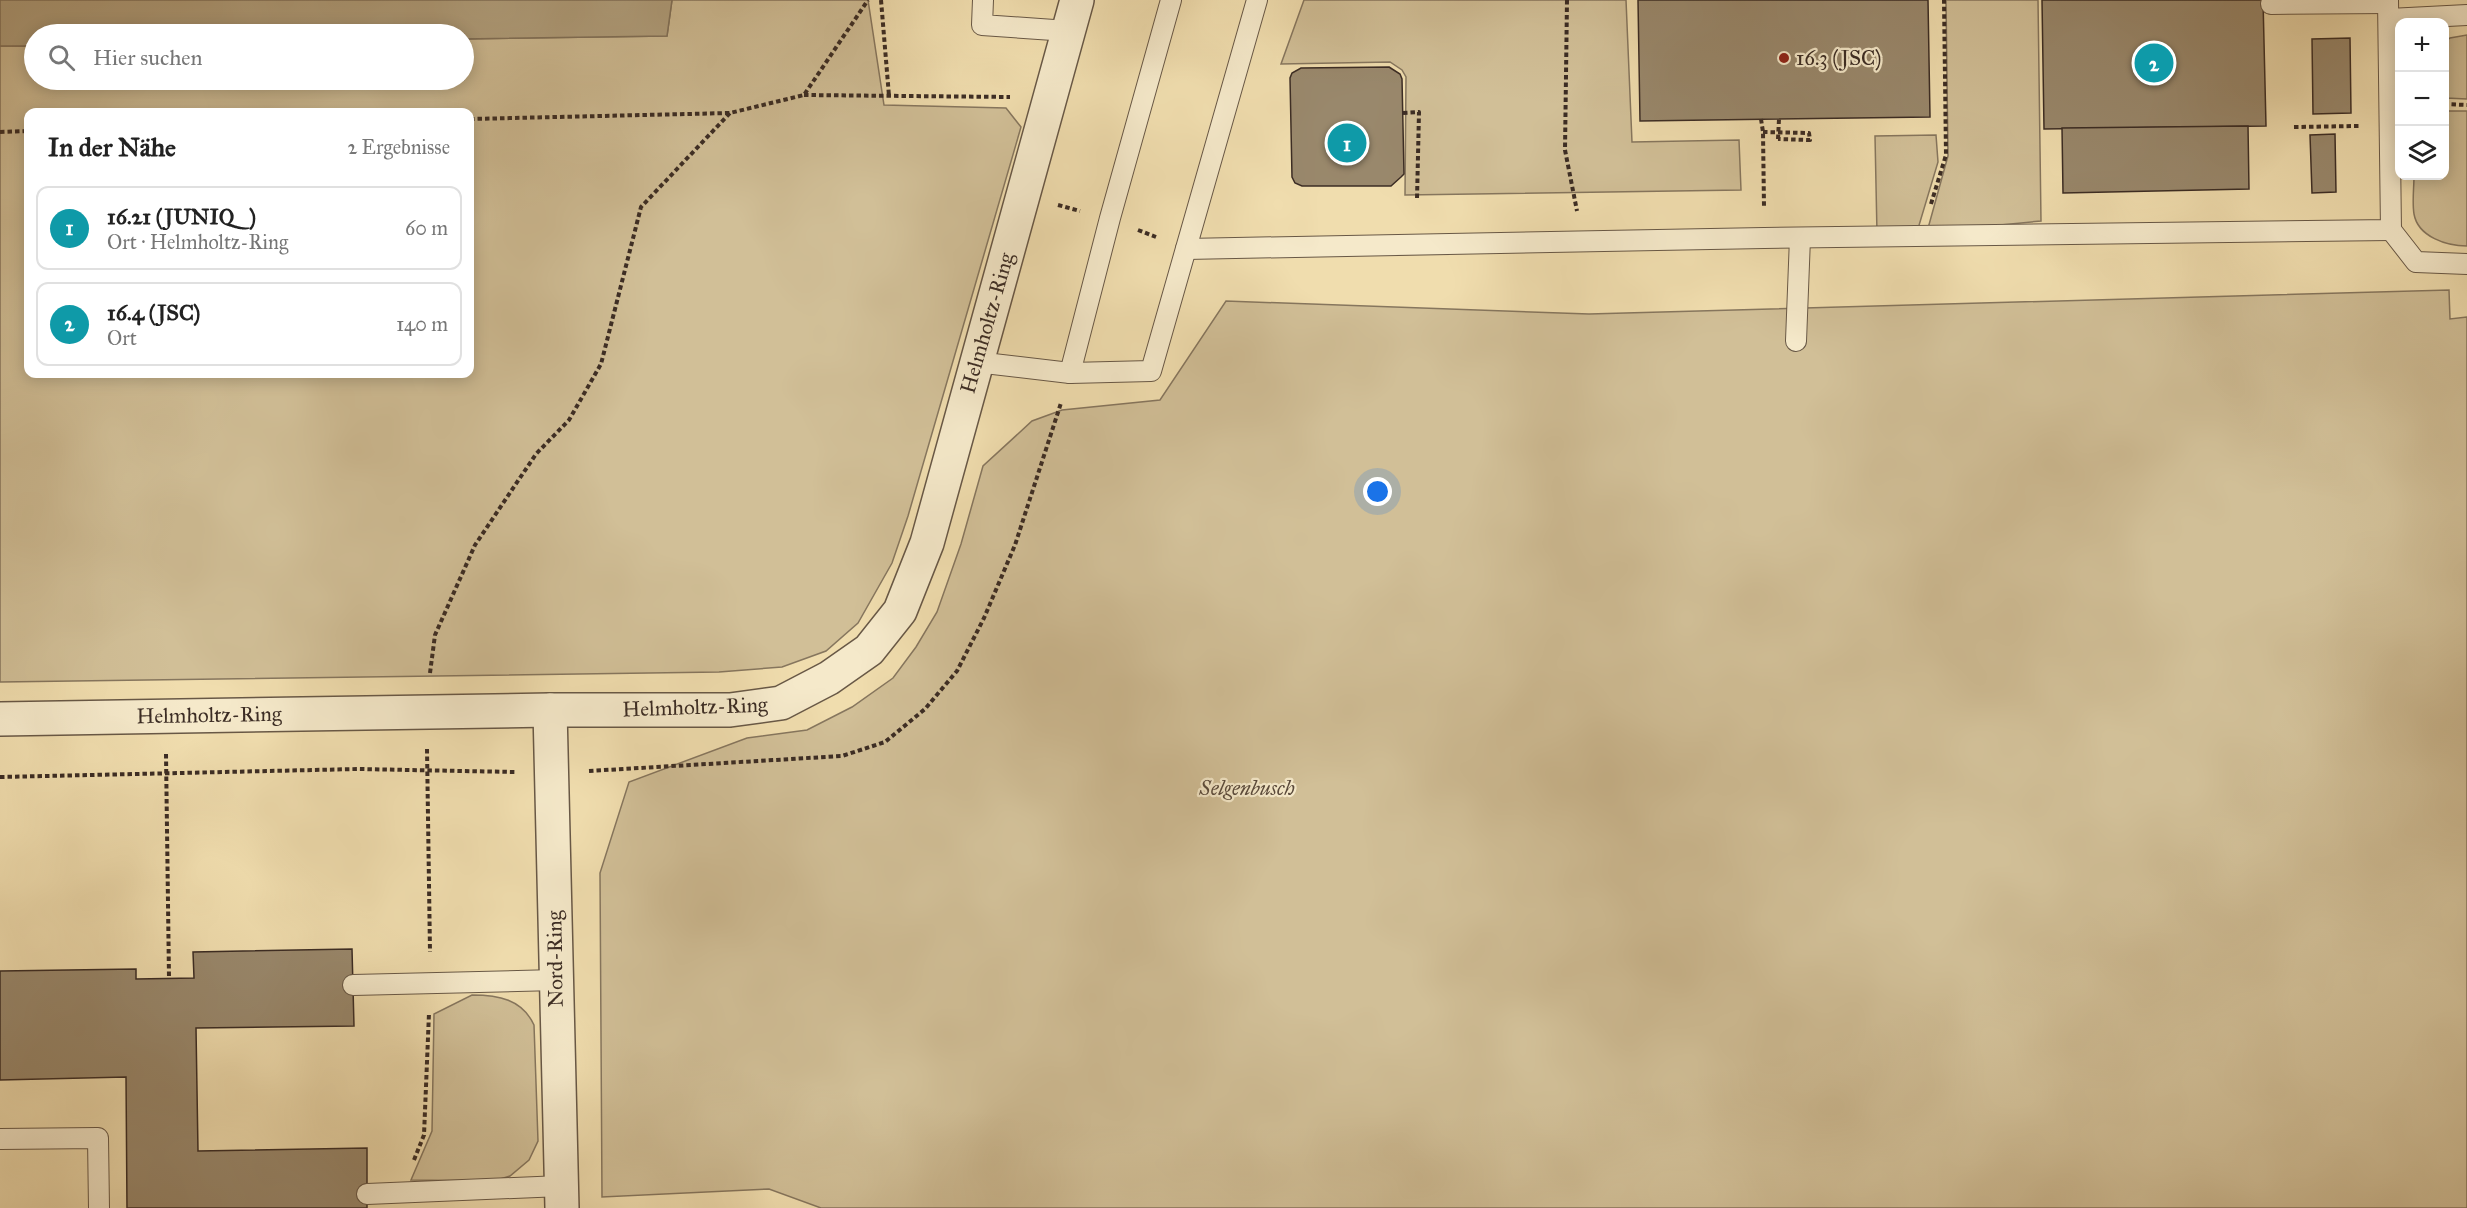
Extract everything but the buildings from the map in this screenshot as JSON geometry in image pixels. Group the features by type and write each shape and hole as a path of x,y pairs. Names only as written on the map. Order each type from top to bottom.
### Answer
{"street":[{"name":"Helmholtz-Ring","path":"0,719 550,710 730,710 781,703 829,678 869,650 900,610 927,543 1077,0"},
{"name":"Nord-Ring","path":"550,710 562,1197"}],"lane":[{"path":"983,0 982,25 1068,31"},
{"path":"1070,373 1110,218 1172,0"},
{"path":"976,362 1070,373 1151,371 1257,0"},
{"path":"2271,4 2389,7 2467,15"},
{"path":"2389,7 2391,230 2416,262 2467,264"},
{"path":"1186,249 1764,238 2391,230"},
{"path":"1796,341 1800,238"},
{"path":"353,985 556,980"},
{"path":"0,1139 98,1138 99,1208"},
{"path":"367,1194 562,1197"}],"path":[{"path":"474,119 730,112 804,95 868,0"},
{"path":"880,0 888,96"},
{"path":"1567,0 1565,150 1583,241"},
{"path":"1921,237 1946,155 1944,0"},
{"path":"2449,104 2467,105"},
{"path":"401,1193 424,1135 430,983 426,712 435,635 475,545 536,454 569,420 601,364 641,207 730,112"},
{"path":"1403,112 1419,112 1417,199"},
{"path":"1761,119 1764,238"},
{"path":"1763,132 1809,133 1809,140 1778,140 1779,119"},
{"path":"2294,127 2390,126"},
{"path":"0,132 24,131"},
{"path":"165,715 169,978"}],"green space":[{"path":"672,0 868,0 884,105 1006,108 1021,127 908,516 892,563 858,623 826,651 782,667 719,672 0,682 0,46 24,46 24,90 474,90 474,39 667,36"},
{"path":"1304,0 1626,0 1632,142 1739,140 1741,190 1405,195 1406,77 1402,70 1390,62 1281,64"},
{"path":"1946,0 2038,0 2041,221 1927,232 1948,156"},
{"path":"2467,35 2467,99 2449,98 2450,38"},
{"path":"2449,111 2467,111 2467,246 2442,242 2421,229 2414,214 2414,180 2449,180"},
{"path":"1936,135 1938,162 1917,232 1877,234 1875,136"},
{"name":"Selgenbusch","path":"2449,290 2450,319 2467,317 2467,1208 821,1208 769,1189 602,1197 600,873 629,782 747,738 807,730 852,707 893,678 916,647 937,612 961,544 983,466 1032,421 1062,410 1160,400 1226,301 1589,314"},
{"path":"472,995 508,1000 523,1009 534,1025 538,1141 529,1160 510,1176 494,1181 411,1180 432,1131 434,1014"}],"shaded area":[{"path":"0,0 672,0 667,36 474,39 474,24 24,24 24,46 0,46"}],"place":[{"name":"16.3 (JSC)","path":"1784,58"},
{"name":"16.4 (JSC)","path":"2154,63"},
{"name":"16.21 (JUNIQ)","path":"1347,143"}]}
